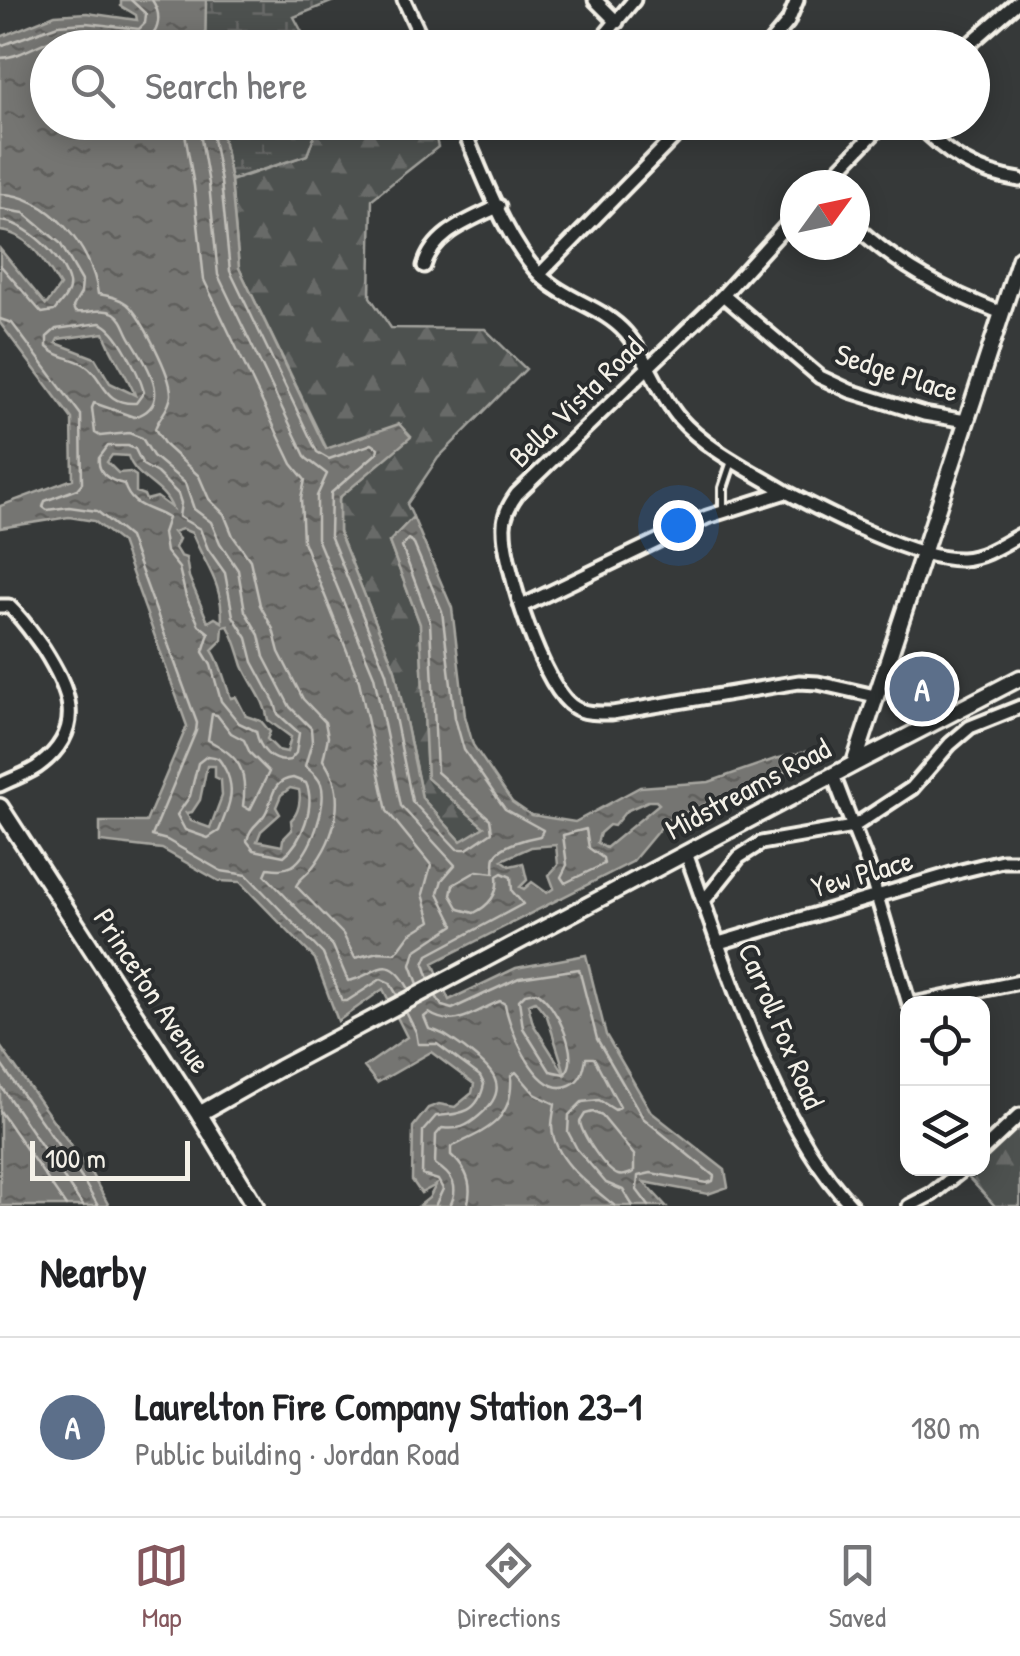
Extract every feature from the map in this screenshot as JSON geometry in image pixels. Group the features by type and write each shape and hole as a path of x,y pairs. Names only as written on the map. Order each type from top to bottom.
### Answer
{"main road":[{"name":"Princeton Avenue","path":"0,808 255,1206"}],"street":[{"path":"404,0 418,30"},
{"path":"595,0 617,22"},
{"path":"607,30 634,0"},
{"path":"781,30 797,0"},
{"path":"986,30 1020,0"},
{"path":"468,140 526,258 540,274 611,318 649,366 679,418 733,460 841,522 924,552 960,560 982,555 1020,535"},
{"path":"540,274 672,140"},
{"path":"839,170 868,140"},
{"path":"935,140 969,167 1020,180"},
{"path":"424,266 429,250 439,239 499,206"},
{"name":"Bella Vista Road","path":"780,232 723,295 517,494 503,525 505,548 545,668 563,697 581,710 612,713 799,682 875,696"},
{"path":"870,240 922,278 1002,313"},
{"name":"Midstreams Road","path":"199,1114 854,764 1020,262"},
{"name":"Sedge Place","path":"723,295 820,377 850,391 924,414 966,421"},
{"path":"522,606 724,511 786,492"},
{"path":"0,606 9,606 23,618 62,678 70,709 68,730 56,749 39,767 0,785"},
{"path":"854,764 1019,681"},
{"path":"703,902 750,848 853,827 912,788 970,727 1020,706"},
{"path":"833,775 909,996"},
{"name":"Carroll Fox Road","path":"686,853 786,1109 812,1156 852,1206"},
{"name":"Yew Place","path":"719,942 962,871 1002,861 1019,865"},
{"path":"951,996 1020,982"},
{"path":"990,1143 1020,1115"},
{"path":"909,1206 954,1176"}],"lane":[{"path":"724,511 723,488 733,460"}],"green space":[{"path":"206,0 336,0 294,17 301,30 205,30"},
{"path":"223,140 313,140 307,155 231,180"},
{"path":"313,140 436,140 438,147 372,199 370,297 391,328 485,329 526,369 438,458 407,504 413,517 389,542 420,624 427,778 485,828 461,841 422,798 395,670 339,532 339,498 399,425 327,449 239,268 231,181 307,155"},
{"path":"1020,1121 1020,1206 995,1206 967,1176 990,1176 990,1151"}],"water":[{"path":"121,0 206,0 205,30 30,30 30,140 223,140 239,268 326,449 399,424 411,437 339,498 339,532 395,670 422,798 461,841 484,827 427,778 420,624 389,542 413,517 452,608 465,716 473,745 512,802 531,815 575,822 640,787 709,782 775,759 822,748 824,756 667,820 632,862 433,963 449,1000 516,968 586,955 606,1035 651,1112 725,1170 728,1187 708,1194 644,1182 666,1206 419,1206 436,1185 421,1193 412,1180 413,1127 428,1108 439,1104 455,1107 472,1093 474,1084 431,1052 377,1083 364,1067 407,1037 383,989 338,1021 315,959 240,882 219,881 162,849 100,842 100,822 146,822 187,726 121,542 94,521 69,517 0,528 0,506 73,479 72,419 0,323 0,249 46,305 60,286 28,243 0,231 0,37 55,15 87,13 137,20 136,15 121,6","holes":["104,333 135,395 110,383 95,358 56,343 58,339","112,455 128,456 172,508 157,497 146,500 136,492 136,476 118,473 107,462","182,529 192,533 216,585 222,622 215,618 208,622 189,577 186,558 175,548 179,539 173,532","228,626 268,720 291,737 287,752 278,750 267,739 270,732 261,721 246,716 236,697 231,698 212,650 222,640 223,627","207,766 215,766 222,796 210,828 191,821 186,813 192,812 200,800","290,788 299,790 292,830 282,846 257,841 261,831 280,814 276,807 281,795","648,801 659,804 606,848 597,843 600,833 609,825 614,826 626,811","556,845 558,865 549,875 554,888 547,893 532,882 524,889 520,887 527,880 523,863 510,866 502,860 531,847","535,1001 547,1016 566,1076 533,1024 528,1004"]},
{"path":"0,1046 92,1175 109,1206 0,1206"}],"place":[{"name":"Laurelton Fire Company Station 23-1","path":"922,689"}]}
